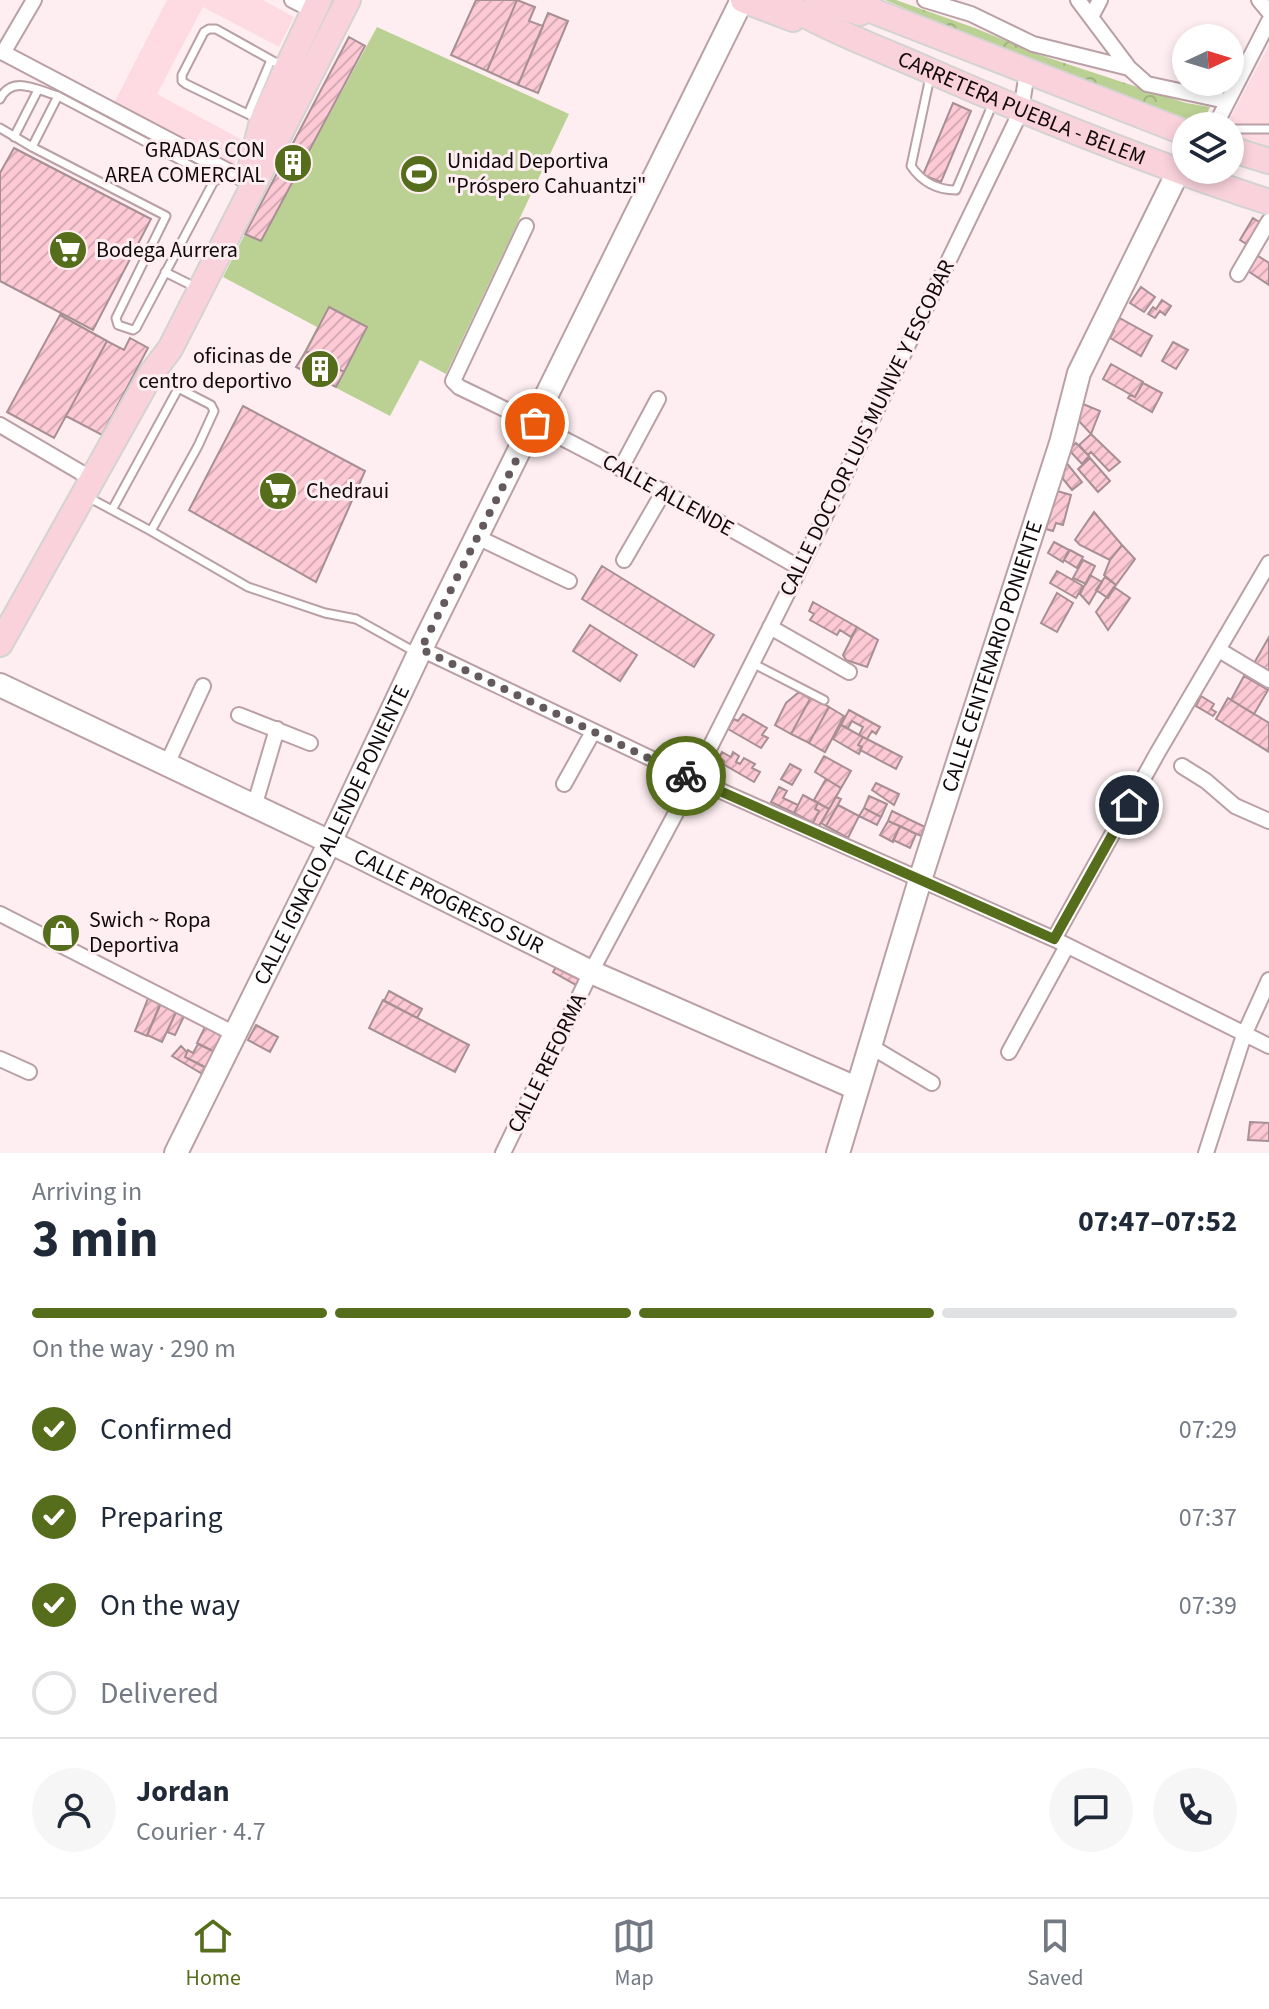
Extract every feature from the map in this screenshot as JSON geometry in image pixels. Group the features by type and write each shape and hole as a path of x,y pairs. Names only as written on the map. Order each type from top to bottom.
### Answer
{"main road":[{"path":"151,374 153,359 244,175 267,121 348,0"},
{"path":"267,121 316,89 361,0"},
{"path":"743,0 791,19 833,28"},
{"name":"CARRETERA PUEBLA - BELEM","path":"779,0 833,28 1021,111 1172,170"},
{"path":"817,0 897,22"},
{"name":"CARRETERA PUEBLA - BELEM","path":"845,0 1172,128"},
{"path":"267,121 279,64 315,3"},
{"path":"0,644 151,374 170,349 315,3"},
{"path":"995,99 1006,96 1014,88 1018,69"},
{"path":"1066,129 1058,120 1059,103 1071,94 1083,94"},
{"path":"1244,153 1269,161"},
{"name":"CARRETERA PUEBLA - BELEM","path":"1214,184 1269,202"}],"street":[{"path":"34,0 2,52 244,175"},
{"name":"CALLE IGNACIO ALLENDE PONIENTE","path":"176,1153 330,842 420,651 743,0"},
{"path":"925,0 971,14 1033,44 1129,68"},
{"path":"1078,0 1129,68 1147,84 1226,101"},
{"path":"1091,17 1100,0"},
{"path":"1259,0 1269,12"},
{"path":"1221,112 1269,21"},
{"name":"CALLE DOCTOR LUIS MUNIVE Y ESCOBAR","path":"694,779 800,568 1021,111 1018,69"},
{"name":"CALLE CENTENARIO PONIENTE","path":"838,1153 920,880 1061,443 1079,373 1172,184"},
{"path":"1238,274 1269,221"},
{"name":"CALLE ALLENDE","path":"526,226 453,381 459,387 664,491 800,568"},
{"path":"621,468 658,399"},
{"path":"0,425 88,487"},
{"path":"624,560 664,491"},
{"path":"477,537 569,581"},
{"path":"1009,1052 1158,752 1269,563"},
{"path":"770,627 849,672"},
{"path":"1219,650 1269,680"},
{"path":"420,651 694,779 1061,943 1269,1046"},
{"name":"CALLE PROGRESO SUR","path":"0,685 330,842 591,972 856,1088"},
{"path":"167,764 203,686"},
{"path":"239,715 310,743"},
{"path":"254,807 277,729"},
{"path":"564,784 593,732"},
{"path":"1182,766 1206,781 1235,806 1269,821"},
{"name":"CALLE REFORMA","path":"503,1153 591,972 694,779"},
{"path":"0,914 235,1034"},
{"path":"1206,1153 1244,1035 1269,980"},
{"path":"870,1046 932,1083"},
{"path":"0,1059 29,1072"}],"lane":[{"path":"267,121 186,84 182,81 182,75 204,32 209,29 216,29 279,64"},
{"path":"931,71 911,166 920,178 942,190 956,190 995,99"},
{"path":"0,99 4,90 20,84 58,96 214,181 244,175"},
{"path":"14,137 38,90"},
{"path":"32,147 58,96"},
{"path":"0,128 166,216 116,318 118,325 133,330 214,181"},
{"path":"1244,129 1269,129"},
{"path":"165,272 189,284"},
{"path":"151,374 211,405 214,411 151,531"},
{"path":"112,510 179,387"},
{"path":"88,487 112,510 248,587 325,613 356,619 420,651"},
{"path":"752,663 824,700"}],"shaded area":[{"path":"167,0 263,0 294,17 279,47 203,7 157,94 246,142 233,166 114,103"},
{"path":"1269,45 1269,147 1244,140 1244,112 1233,112"}],"green space":[{"path":"885,0 896,0 975,28 1040,55 1186,103 1210,107 1208,112 1172,113"},
{"name":"Unidad Deportiva \"Próspero Cahuantzi\"","path":"377,27 569,114 446,374 420,360 390,416 296,367 317,327 223,277 245,234 261,240"}],"building":[{"path":"476,0 517,0 487,71 451,55"},
{"path":"517,0 535,7 529,21 543,26 518,85 487,71"},
{"path":"548,13 568,21 538,93 518,85"},
{"name":"GRADAS CON AREA COMERCIAL","path":"349,37 365,46 261,241 245,234"},
{"path":"953,103 971,111 941,182 923,175"},
{"name":"Bodega Aurrera","path":"14,148 151,219 93,330 0,281 0,173"},
{"path":"1253,218 1261,223 1248,245 1240,240"},
{"path":"1255,254 1269,263 1269,285 1245,269"},
{"path":"1141,287 1155,297 1144,312 1130,303"},
{"path":"1162,300 1171,306 1165,315 1160,311 1155,318 1148,314 1153,307 1156,309"},
{"path":"329,307 367,327 344,372 306,351"},
{"path":"60,315 107,341 54,438 7,412"},
{"path":"1116,316 1152,336 1141,356 1110,338 1114,331 1109,328"},
{"path":"130,338 148,348 102,435 66,416 107,341 124,350"},
{"path":"1173,342 1188,350 1176,369 1162,361"},
{"name":"oficinas de centro deportivo","path":"306,351 344,372 336,387 296,367"},
{"path":"1111,364 1143,382 1135,397 1103,379"},
{"path":"1143,383 1162,393 1152,412 1128,398 1130,395 1135,397"},
{"path":"1083,404 1100,411 1091,434 1077,419"},
{"name":"Chedraui","path":"243,406 365,471 316,582 189,510"},
{"path":"1091,434 1120,462 1109,471 1091,452 1088,455 1079,445"},
{"path":"1076,443 1089,456 1082,464 1069,450"},
{"path":"1090,458 1110,481 1098,492 1078,469"},
{"path":"1065,461 1082,482 1072,490 1063,479"},
{"path":"1057,491 1071,495 1063,525 1056,523 1053,531 1046,529"},
{"path":"1094,512 1122,545 1110,560 1075,540"},
{"path":"1054,542 1069,550 1063,562 1048,553"},
{"path":"1122,545 1135,559 1116,585 1104,575 1110,560"},
{"path":"1070,550 1083,557 1077,568 1064,560"},
{"path":"1083,560 1095,566 1086,584 1073,578"},
{"path":"602,566 714,635 694,667 582,599"},
{"path":"1057,571 1083,586 1076,598 1050,583"},
{"path":"1090,575 1102,582 1089,604 1080,594"},
{"path":"1105,577 1116,585 1108,598 1096,590"},
{"path":"1114,587 1130,598 1108,630 1096,612"},
{"path":"1057,593 1073,603 1057,632 1041,623"},
{"path":"813,602 857,627 851,637 840,630 837,635 810,620 814,614 809,611"},
{"path":"590,625 637,655 620,681 573,651"},
{"path":"857,627 878,640 867,667 846,660 843,655"},
{"path":"1269,637 1269,677 1253,665"},
{"path":"1244,676 1268,690 1254,714 1231,700"},
{"path":"799,692 810,699 791,734 775,725 786,703"},
{"path":"1201,696 1214,704 1211,709 1216,712 1213,716 1196,706"},
{"path":"811,697 829,707 809,743 791,734"},
{"path":"1228,698 1269,723 1269,752 1216,719"},
{"path":"829,707 844,716 825,752 809,743"},
{"path":"849,710 880,727 876,734 872,731 867,739 859,735 863,727 852,721 848,728 841,725"},
{"path":"743,714 767,728 762,735 768,738 761,748 728,729 734,719 738,721"},
{"path":"841,725 863,737 858,745 862,747 859,754 833,739"},
{"path":"863,737 902,757 896,769 860,750 862,747 858,745"},
{"path":"722,752 731,757 733,752 739,756 736,762 740,764 744,758 755,764 752,768 760,772 754,782 723,764 719,757"},
{"path":"824,756 851,771 841,788 815,772"},
{"path":"790,764 801,770 792,785 781,779"},
{"path":"826,779 841,788 829,809 814,800"},
{"path":"876,783 899,794 894,805 872,790"},
{"path":"779,787 787,791 783,798 798,805 794,813 771,802"},
{"path":"803,795 818,803 815,809 819,811 813,823 794,813"},
{"path":"869,796 887,804 881,817 864,808"},
{"path":"836,797 841,799 826,826 821,823"},
{"path":"818,803 829,809 819,826 813,823 819,811 815,809"},
{"path":"838,805 859,816 848,838 826,826"},
{"path":"864,808 881,817 877,825 859,816"},
{"path":"892,811 925,827 921,836 888,821"},
{"path":"888,821 900,826 893,842 880,835"},
{"path":"900,826 916,834 910,848 893,840"},
{"path":"559,961 584,974 578,986 553,972"},
{"path":"389,991 422,1009 417,1018 384,1001"},
{"path":"149,996 162,1001 147,1036 135,1031"},
{"path":"383,1000 469,1045 455,1072 369,1028"},
{"path":"161,1002 177,1010 162,1042 147,1035"},
{"path":"177,1010 185,1014 175,1035 167,1032"},
{"path":"256,1025 278,1037 270,1052 248,1040"},
{"path":"205,1027 221,1034 222,1042 217,1053 197,1043"},
{"path":"198,1044 217,1053 209,1069 185,1057 188,1050 193,1053"},
{"path":"181,1046 187,1052 185,1057 208,1069 204,1075 172,1056"},
{"path":"1250,1122 1269,1123 1269,1141 1248,1140"}],"way so far":[{"path":"535,423 421,649 686,776"}],"place":[{"name":"GRADAS CON AREA COMERCIAL","path":"293,163"},
{"name":"Unidad Deportiva \"Próspero Cahuantzi\"","path":"419,174"},
{"name":"Bodega Aurrera","path":"68,250"},
{"name":"oficinas de centro deportivo","path":"320,369"},
{"name":"Chedraui","path":"278,491"},
{"name":"Swich ~ Ropa Deportiva","path":"61,933"}],"route":[{"path":"686,776 1054,939 1129,805"}]}
